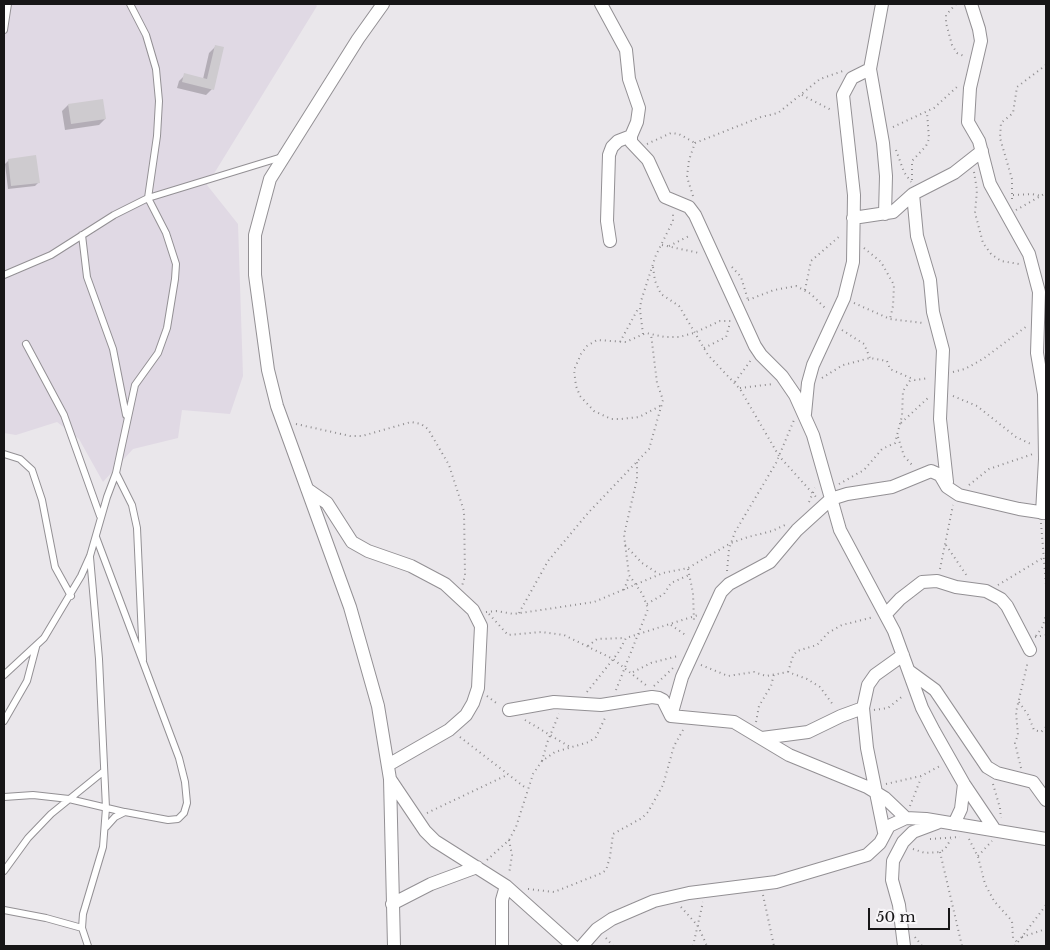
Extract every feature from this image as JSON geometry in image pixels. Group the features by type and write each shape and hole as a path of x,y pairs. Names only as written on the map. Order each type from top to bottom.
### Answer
{"street":[{"path":"383,4 358,39 303,128 282,157 270,179 255,235 255,275 268,370 282,422 369,666 390,779 394,946"},
{"path":"601,4 626,50 629,79 639,108 631,142 648,160 665,197 689,207 713,255 736,318 758,350 788,383 803,410 820,455 829,501 840,530 886,614 922,708 964,784 996,830"},
{"path":"882,4 866,70 889,141 885,214"},
{"path":"925,472 936,472 953,492 1044,513 1044,394 1037,353 1039,292 1034,266 1012,217 990,184 979,153 976,135 968,122 970,88 981,42 979,28 971,4"},
{"path":"803,410 808,383 819,350 844,298 853,262 854,195 843,95 852,78 866,70"},
{"path":"610,241 607,221 609,155 612,147 618,141 631,136"},
{"path":"853,218 893,212 913,194 954,173 979,153"},
{"path":"913,194 915,222 930,280 935,323 942,341 940,419 943,452 953,492"},
{"path":"670,716 676,694 691,656 720,592 729,584 770,562 807,520 829,501 847,494 892,487 925,472 943,452"},
{"path":"307,489 327,503 337,515 348,537 359,546 411,566 445,584 480,611 482,638 478,688 473,704 466,715 450,730 388,765"},
{"path":"886,614 900,599 922,582 937,582 956,588 974,589 993,594 1007,606 1030,650"},
{"path":"884,832 867,748 863,708 868,685 875,675 903,656"},
{"path":"909,671 935,690 977,755 992,770 1033,782 1040,789 1046,800"},
{"path":"509,710 554,702 610,705 652,697 663,700 670,716"},
{"path":"757,734 808,732 863,708"},
{"path":"670,716 734,722 757,734 789,755 875,788 905,817"},
{"path":"390,779 416,818 435,841 506,886 573,946"},
{"path":"904,946 899,905 892,880 893,861 903,842 923,827 948,823 961,808 964,784"},
{"path":"582,946 597,929 612,919 630,910 671,896 760,884 803,875 867,855 880,843 884,832 893,823 905,817 1046,839"},
{"path":"392,904 431,884 477,867"},
{"path":"502,946 502,900 506,886"}],"lane":[{"path":"4,30 9,4"},
{"path":"4,675 24,654 36,647 44,638 71,596 90,556 116,473 136,385 163,343 175,279 174,251 148,198 157,136 159,100 156,69 146,35 130,4"},
{"path":"4,275 51,255 114,215 148,198 282,157"},
{"path":"82,235 87,276 113,349 127,418"},
{"path":"26,344 64,415 101,517"},
{"path":"4,454 20,459 32,470 42,500 55,567 71,596"},
{"path":"116,473 132,505 137,528 143,663"},
{"path":"4,797 33,795 70,799 163,819 178,819 184,813 186,803 185,782 179,758 96,537"},
{"path":"88,946 82,928 85,907 97,871 106,827 95,602 90,556"},
{"path":"4,721 27,681 36,647"},
{"path":"4,871 28,838 104,771"},
{"path":"106,827 115,817 125,812"},
{"path":"4,910 46,918 82,928"}],"path":[{"path":"956,4 946,15 946,23 952,45 962,57 978,58"},
{"path":"1012,217 1012,179 1000,138 1001,123 1013,113 1017,87 1046,65"},
{"path":"694,197 687,177 689,160 695,143 761,117 778,114 830,74 854,69 866,70"},
{"path":"927,112 929,139 926,146 912,161 912,185 889,141 888,131 892,127 927,112 944,101 960,83"},
{"path":"802,95 844,116"},
{"path":"889,141 892,127"},
{"path":"637,149 661,136 671,134 679,134 695,143"},
{"path":"979,153 973,177 977,190 974,206 983,244 991,254 1001,261 1025,266"},
{"path":"1012,217 1046,193"},
{"path":"1013,195 1032,194 1041,196"},
{"path":"620,342 640,306 661,244 673,221 671,200"},
{"path":"805,290 811,261 843,233 853,218"},
{"path":"669,246 686,239 698,225"},
{"path":"854,239 881,262 894,285 890,319"},
{"path":"661,244 713,255"},
{"path":"729,264 741,277 748,300"},
{"path":"653,267 658,288 665,297 679,306 704,348 716,364 740,388 779,456 829,501 840,483 864,470 880,450 893,446 898,437 901,423 903,391 911,378"},
{"path":"704,348 726,337 748,300 784,287 796,286 818,300 844,332 864,344 870,358"},
{"path":"844,298 868,311 890,319 916,323 935,323"},
{"path":"640,306 644,334"},
{"path":"901,423 942,380 983,359 1023,330 1039,314"},
{"path":"662,404 639,416 611,419 594,410 580,396 576,386 574,370 587,346 597,340 620,342 644,334 665,337 694,334 720,321 736,318"},
{"path":"519,613 548,561 588,513 649,449 663,400 657,383 651,334"},
{"path":"735,382 758,350"},
{"path":"808,383 820,379 843,365 870,358 887,362 890,369 911,378 942,380 960,400 978,406 1016,437 1032,444 1045,459"},
{"path":"740,388 788,383"},
{"path":"729,584 727,571 731,543 740,522 756,498 803,410"},
{"path":"282,422 350,436 362,436 411,422 421,424 428,429 449,466 464,510 464,581 455,593"},
{"path":"898,437 906,460 925,472"},
{"path":"937,582 946,545 953,492 989,469 1032,456 1034,452"},
{"path":"624,590 629,575 624,530 637,479 637,462"},
{"path":"1044,513 1040,530 1046,585"},
{"path":"480,611 519,613 594,602 659,574 688,568 731,543 748,536 772,531 790,523 807,520"},
{"path":"625,545 642,563 659,574"},
{"path":"946,545 974,589"},
{"path":"993,594 1002,581 1046,556"},
{"path":"688,568 694,616"},
{"path":"542,761 555,752 589,742 596,737 627,668 637,634 647,614 647,604 637,585 629,575"},
{"path":"647,604 664,594 671,583 689,575"},
{"path":"480,611 508,635 529,633 559,634 588,646 627,668 651,689 676,665"},
{"path":"588,646 597,639 626,638 710,612"},
{"path":"788,672 793,656 797,651 817,646 828,633 842,625 886,614"},
{"path":"1024,778 1015,743 1018,735 1015,719 1030,650 1035,637 1043,626 1046,614"},
{"path":"671,625 689,637"},
{"path":"1035,637 1046,635"},
{"path":"477,867 509,840 516,828 527,789 533,774 542,761 550,736 562,709 574,704 613,659 626,638"},
{"path":"632,672 651,663 691,656 708,669 728,676 754,672 766,676 788,672 807,679 820,688 841,716"},
{"path":"757,734 756,721 759,706 771,686 774,674"},
{"path":"478,688 492,700 570,747"},
{"path":"863,708 885,709 915,689"},
{"path":"1018,702 1028,715 1034,730 1041,732 1046,727"},
{"path":"527,889 554,892 606,870 610,857 612,834 642,818 648,812 663,785 674,746 688,719"},
{"path":"450,730 527,789"},
{"path":"875,788 922,776 936,770 950,758"},
{"path":"978,857 990,845 995,836 1001,814 992,784 992,770"},
{"path":"416,818 507,775"},
{"path":"905,817 922,776"},
{"path":"968,837 978,857 984,884 994,901 1012,921 1013,934 1017,942"},
{"path":"923,840 977,837"},
{"path":"903,842 915,850 925,853 940,852 945,849 952,838"},
{"path":"506,886 512,855 509,840"},
{"path":"940,852 962,946"},
{"path":"760,884 774,946"},
{"path":"693,946 707,891"},
{"path":"671,896 698,926 707,946"},
{"path":"1015,946 1046,904"},
{"path":"1022,937 1046,929"}],"shaded area":[{"path":"4,4 315,4 317,6 207,185 238,224 243,376 230,414 182,410 178,438 133,449 103,482 79,439 57,422 16,435 4,433"}],"building":[{"path":"215,45 224,47 214,90 182,82 184,73 207,79"},
{"path":"103,99 106,119 71,124 68,104"},
{"path":"36,155 40,183 11,186 8,159"}]}
